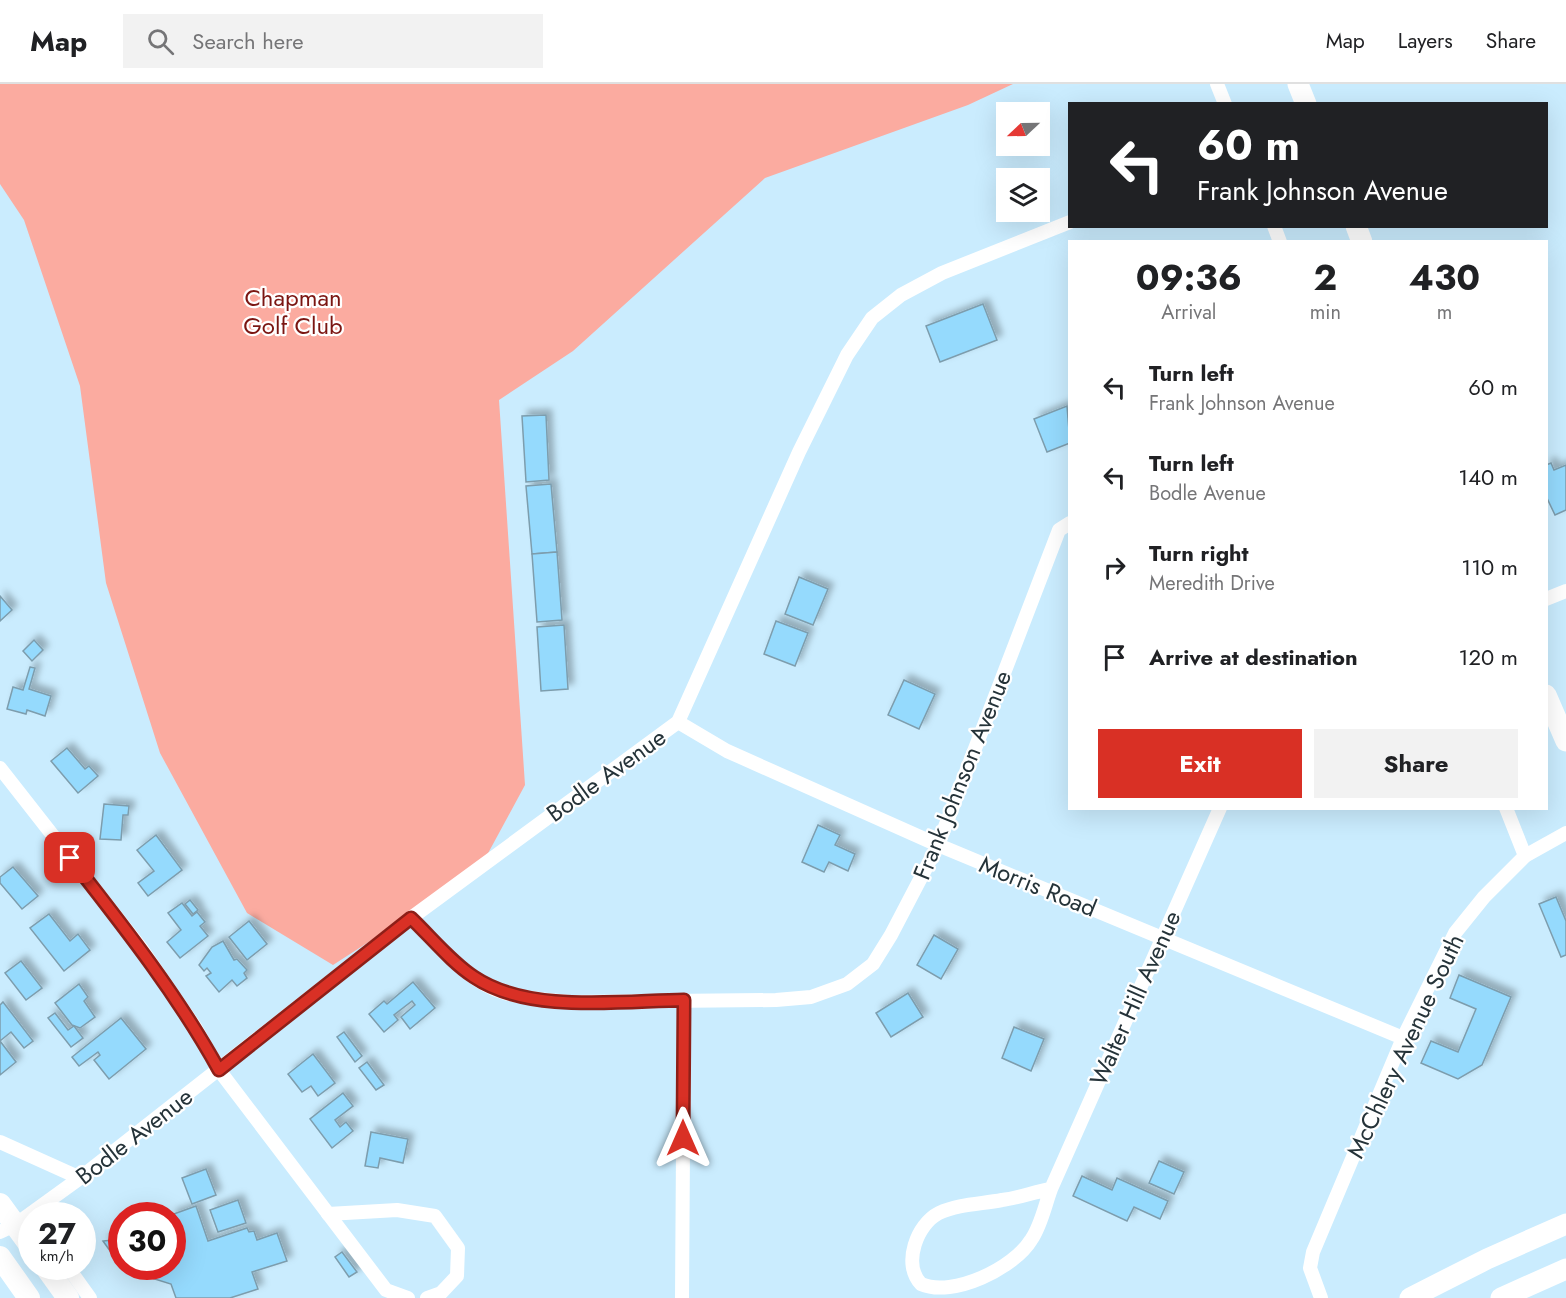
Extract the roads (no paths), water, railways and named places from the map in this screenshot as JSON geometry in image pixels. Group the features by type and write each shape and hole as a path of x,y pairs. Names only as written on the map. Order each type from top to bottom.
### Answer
{"highway":[{"path":"0,1204 18,1221"},
{"path":"0,1257 29,1298"},
{"path":"55,1280 68,1298"}],"main road":[{"path":"1298,84 1305,102"},
{"path":"1548,700 1566,741"},
{"path":"1410,1298 1487,1259 1566,1224"},
{"path":"1501,1298 1566,1269"}],"street":[{"path":"1217,84 1224,102"},
{"name":"Bodle Avenue","path":"47,1202 219,1070 411,918 678,722 799,452 847,355 872,318 901,295 942,273 1068,223"},
{"name":"Frank Johnson Avenue","path":"411,918 473,976 502,993 570,1002 776,1000 811,997 848,984 873,964 891,935 938,845 1059,530 1068,524"},
{"path":"1548,598 1566,591"},
{"name":"Morris Road","path":"678,722 727,751 938,845 1162,936 1403,1038"},
{"path":"0,768 141,948 195,1027 219,1070 386,1290 408,1298"},
{"name":"Walter Hill Avenue","path":"1051,1188 938,1214 920,1233 912,1251 915,1273 921,1284 935,1292 956,1294 982,1287 1008,1266 1032,1240 1051,1188 1219,810"},
{"path":"1507,810 1525,856"},
{"name":"McChlery Avenue South","path":"1321,1298 1310,1268 1313,1252 1403,1038 1455,933 1484,897 1525,856 1566,833"},
{"path":"682,1298 684,1000"},
{"path":"0,1142 80,1178"},
{"path":"328,1214 397,1210 435,1216 458,1248 457,1276 441,1293 427,1298"},
{"path":"77,1280 90,1298"}],"park label":[{"name":"Chapman Golf Club","path":"293,311"}]}
